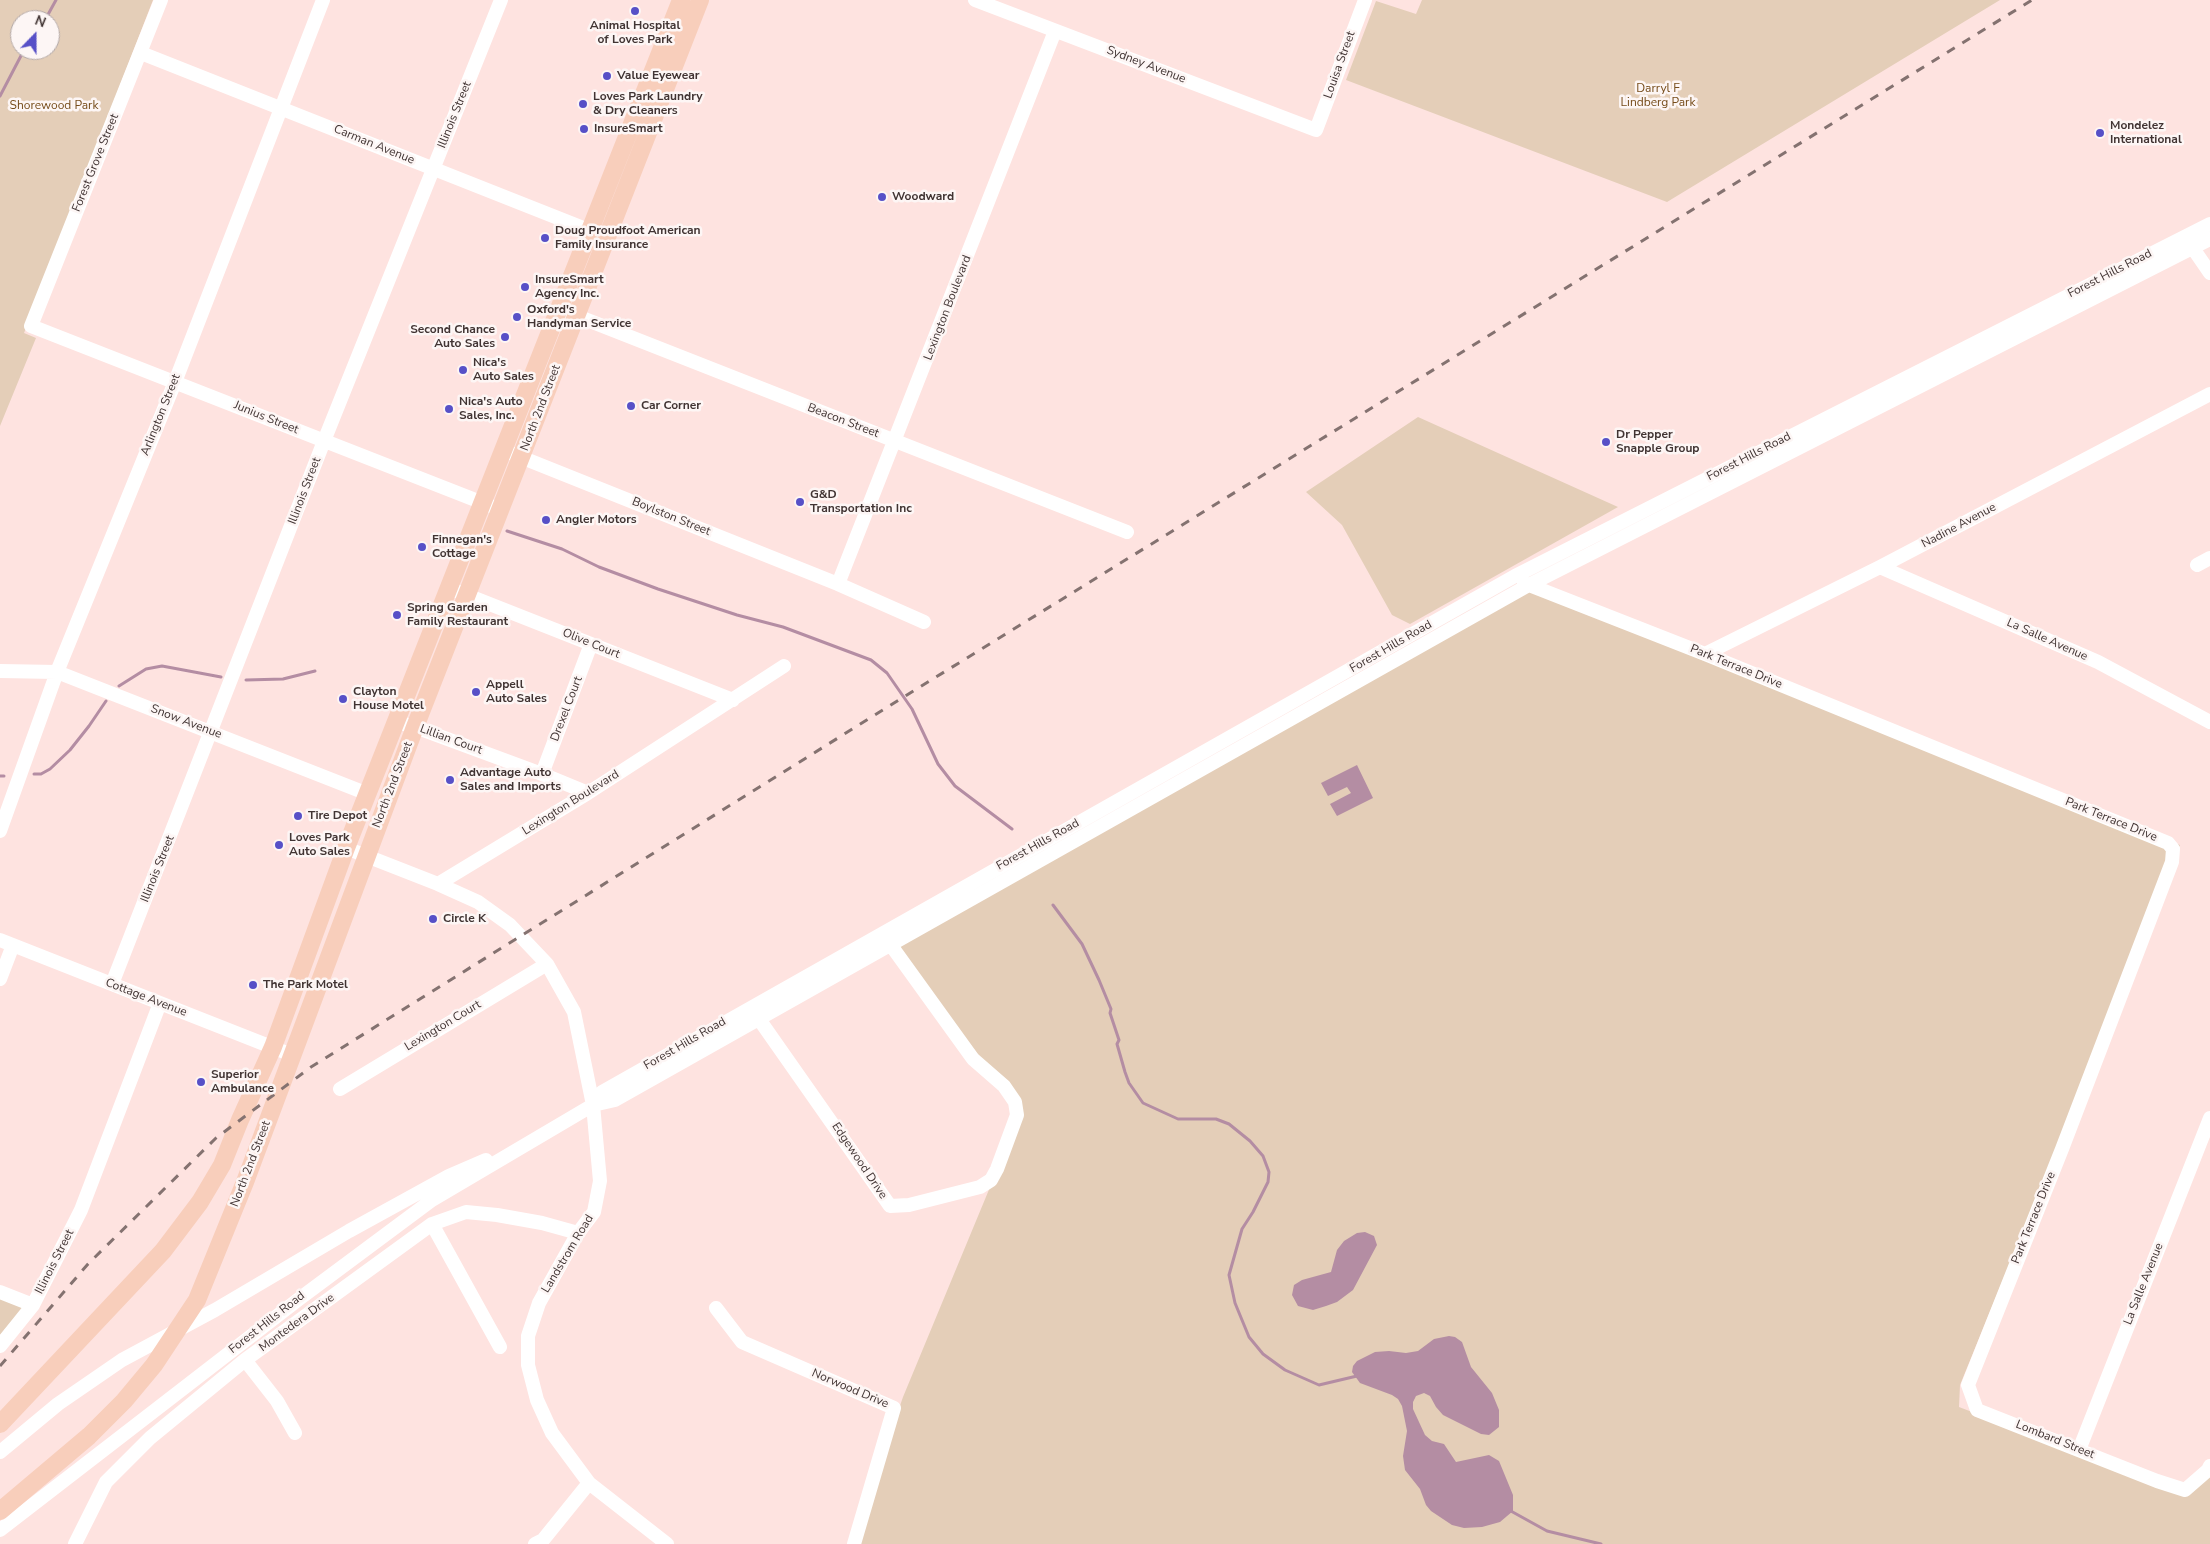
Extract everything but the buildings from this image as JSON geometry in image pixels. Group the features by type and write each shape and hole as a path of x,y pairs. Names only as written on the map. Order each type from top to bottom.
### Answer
{"main road":[{"name":"North 2nd Street","path":"0,1424 163,1251 200,1202 222,1165 273,1048 346,848 680,0"},
{"name":"North 2nd Street","path":"0,1511 89,1436 124,1401 154,1365 197,1300 245,1182 415,727 700,0"}],"street":[{"name":"Forest Grove Street","path":"31,326 161,0"},
{"name":"Arlington Street","path":"0,830 57,672 174,382 324,0"},
{"name":"Illinois Street","path":"112,984 212,732 324,441 501,0"},
{"name":"Louisa Street","path":"1316,130 1365,0"},
{"name":"Sydney Avenue","path":"979,1 1316,130"},
{"name":"Lexington Boulevard","path":"838,584 896,442 1055,31"},
{"name":"Carman Avenue","path":"141,53 606,237"},
{"name":"Forest Hills Road","path":"1343,682 1527,586 1686,497 2189,242 2210,224"},
{"name":"Forest Hills Road","path":"2189,242 2210,239"},
{"path":"2189,242 2210,273"},
{"name":"Beacon Street","path":"559,309 1127,532"},
{"name":"Junius Street","path":"31,326 501,510"},
{"name":"Nadine Avenue","path":"1705,654 1880,567 2210,394"},
{"name":"Boylston Street","path":"503,450 838,584 924,622"},
{"name":"Forest Hills Road","path":"0,1530 291,1305 432,1200 593,1105 615,1100 754,1012 1343,682 1515,576 1686,497"},
{"path":"2197,565 2210,558"},
{"name":"La Salle Avenue","path":"1880,567 2098,662 2210,722"},
{"name":"Park Terrace Drive","path":"1515,576 1527,586 1705,654 2168,843 2173,849 2172,862 2069,1130 1968,1384"},
{"name":"Olive Court","path":"449,588 733,700"},
{"name":"Drexel Court","path":"542,774 592,644"},
{"path":"0,664 0,671"},
{"name":"Lexington Boulevard","path":"438,884 588,793 784,666"},
{"name":"Snow Avenue","path":"0,671 57,672 368,794"},
{"name":"Lillian Court","path":"397,722 542,774 588,793"},
{"path":"346,848 438,884"},
{"name":"Landstrom Road","path":"438,884 478,902 510,924 547,964 574,1012 593,1105 600,1181 594,1212 578,1233 539,1304 528,1336 528,1365 537,1400 552,1433 589,1483 667,1544"},
{"name":"Edgewood Drive","path":"754,1012 890,1206 909,1205 980,1187 991,1180 997,1169 1017,1115 1015,1102 1004,1086 973,1059 886,938"},
{"path":"0,979 6,943"},
{"name":"Cottage Avenue","path":"6,943 292,1055"},
{"name":"Lexington Court","path":"340,1089 547,964"},
{"name":"Illinois Street","path":"0,1346 33,1305 81,1210 160,1003"},
{"name":"La Salle Avenue","path":"2079,1450 2210,1118"},
{"name":"Forest Hills Road","path":"0,1452 58,1404 122,1360 215,1310 349,1231 449,1176 546,1134"},
{"name":"Montedera Drive","path":"75,1544 106,1482 150,1438 245,1360 432,1224 466,1212 498,1215 542,1223 578,1233"},
{"path":"432,1224 500,1347"},
{"path":"0,1292 33,1305"},
{"name":"Norwood Drive","path":"716,1308 742,1342 894,1408 854,1544"},
{"path":"245,1360 277,1401 295,1432"},
{"name":"Lombard Street","path":"1968,1384 1978,1410 2157,1481 2185,1490 2208,1470 2210,1466"},
{"path":"535,1544 543,1540 589,1483"}],"green space":[{"name":"Shorewood Park","path":"0,0 153,0 24,333 36,338 0,426"},
{"name":"Darryl F Lindberg Park","path":"1422,0 2000,0 1667,202 1346,80 1376,1 1416,14"},
{"path":"1418,417 1618,507 1410,624 1392,615 1342,525 1306,492"},
{"path":"1530,589 2180,845 1960,1385 1959,1407 2189,1495 2210,1476 2210,1544 852,1544 903,1397 1022,1110 894,948"},
{"path":"0,1297 24,1307 0,1335"}],"shaded area":[{"path":"1357,765 1373,798 1337,816 1330,804 1351,793 1347,787 1328,796 1321,783"},
{"path":"1365,1232 1374,1236 1377,1245 1353,1290 1337,1302 1313,1310 1298,1306 1292,1295 1294,1285 1302,1280 1331,1272 1337,1250 1344,1241 1357,1233"},
{"path":"1449,1336 1455,1337 1462,1342 1471,1367 1492,1393 1499,1410 1499,1427 1489,1435 1481,1434 1443,1415 1430,1396 1424,1393 1416,1396 1413,1402 1413,1409 1425,1435 1432,1441 1444,1444 1456,1462 1489,1455 1499,1461 1513,1495 1513,1511 1500,1522 1482,1527 1464,1528 1452,1525 1431,1511 1426,1505 1420,1489 1405,1470 1403,1456 1407,1431 1402,1406 1398,1399 1392,1395 1360,1383 1352,1372 1353,1366 1357,1361 1375,1352 1406,1353 1418,1351 1434,1339"}],"waterway":[{"path":"50,10 56,0"},
{"path":"0,96 19,60"},
{"path":"507,531 562,549 599,567 658,589 737,615 783,627 871,660 887,673 912,709 938,764 955,786 1012,829"},
{"path":"119,686 146,669 162,666 221,677"},
{"path":"246,680 283,679 315,671"},
{"path":"34,774 41,774 50,769 70,750 106,701"},
{"path":"1053,905 1082,944 1099,980 1111,1009 1110,1013 1119,1040 1117,1044 1125,1072 1129,1083 1143,1103 1178,1119 1216,1119 1229,1124 1250,1141 1263,1156 1269,1172 1268,1182 1242,1229 1229,1275 1235,1303 1249,1337 1263,1354 1285,1370 1319,1385 1357,1376"},
{"path":"1509,1510 1547,1531 1601,1544"}],"railway":[{"path":"0,1366 88,1264 216,1138 311,1067 894,703 2032,0"}],"place":[{"name":"Animal Hospital of Loves Park","path":"635,11"},
{"name":"Value Eyewear","path":"607,76"},
{"name":"Loves Park Laundry & Dry Cleaners","path":"583,104"},
{"name":"InsureSmart","path":"584,129"},
{"name":"Mondelez International","path":"2100,133"},
{"name":"Woodward","path":"882,197"},
{"name":"Doug Proudfoot American Family Insurance","path":"545,238"},
{"name":"InsureSmart Agency Inc.","path":"525,287"},
{"name":"Oxford's Handyman Service","path":"517,317"},
{"name":"Second Chance Auto Sales","path":"505,337"},
{"name":"Nica's Auto Sales","path":"463,370"},
{"name":"Car Corner","path":"631,406"},
{"name":"Nica's Auto Sales, Inc.","path":"449,409"},
{"name":"Dr Pepper Snapple Group","path":"1606,442"},
{"name":"G&D Transportation Inc","path":"800,502"},
{"name":"Angler Motors","path":"546,520"},
{"name":"Finnegan's Cottage","path":"422,547"},
{"name":"Spring Garden Family Restaurant","path":"397,615"},
{"name":"Appell Auto Sales","path":"476,692"},
{"name":"Clayton House Motel","path":"343,699"},
{"name":"Advantage Auto Sales and Imports","path":"450,780"},
{"name":"Tire Depot","path":"298,816"},
{"name":"Loves Park Auto Sales","path":"279,845"},
{"name":"Circle K","path":"433,919"},
{"name":"The Park Motel","path":"253,985"},
{"name":"Superior Ambulance","path":"201,1082"}]}
